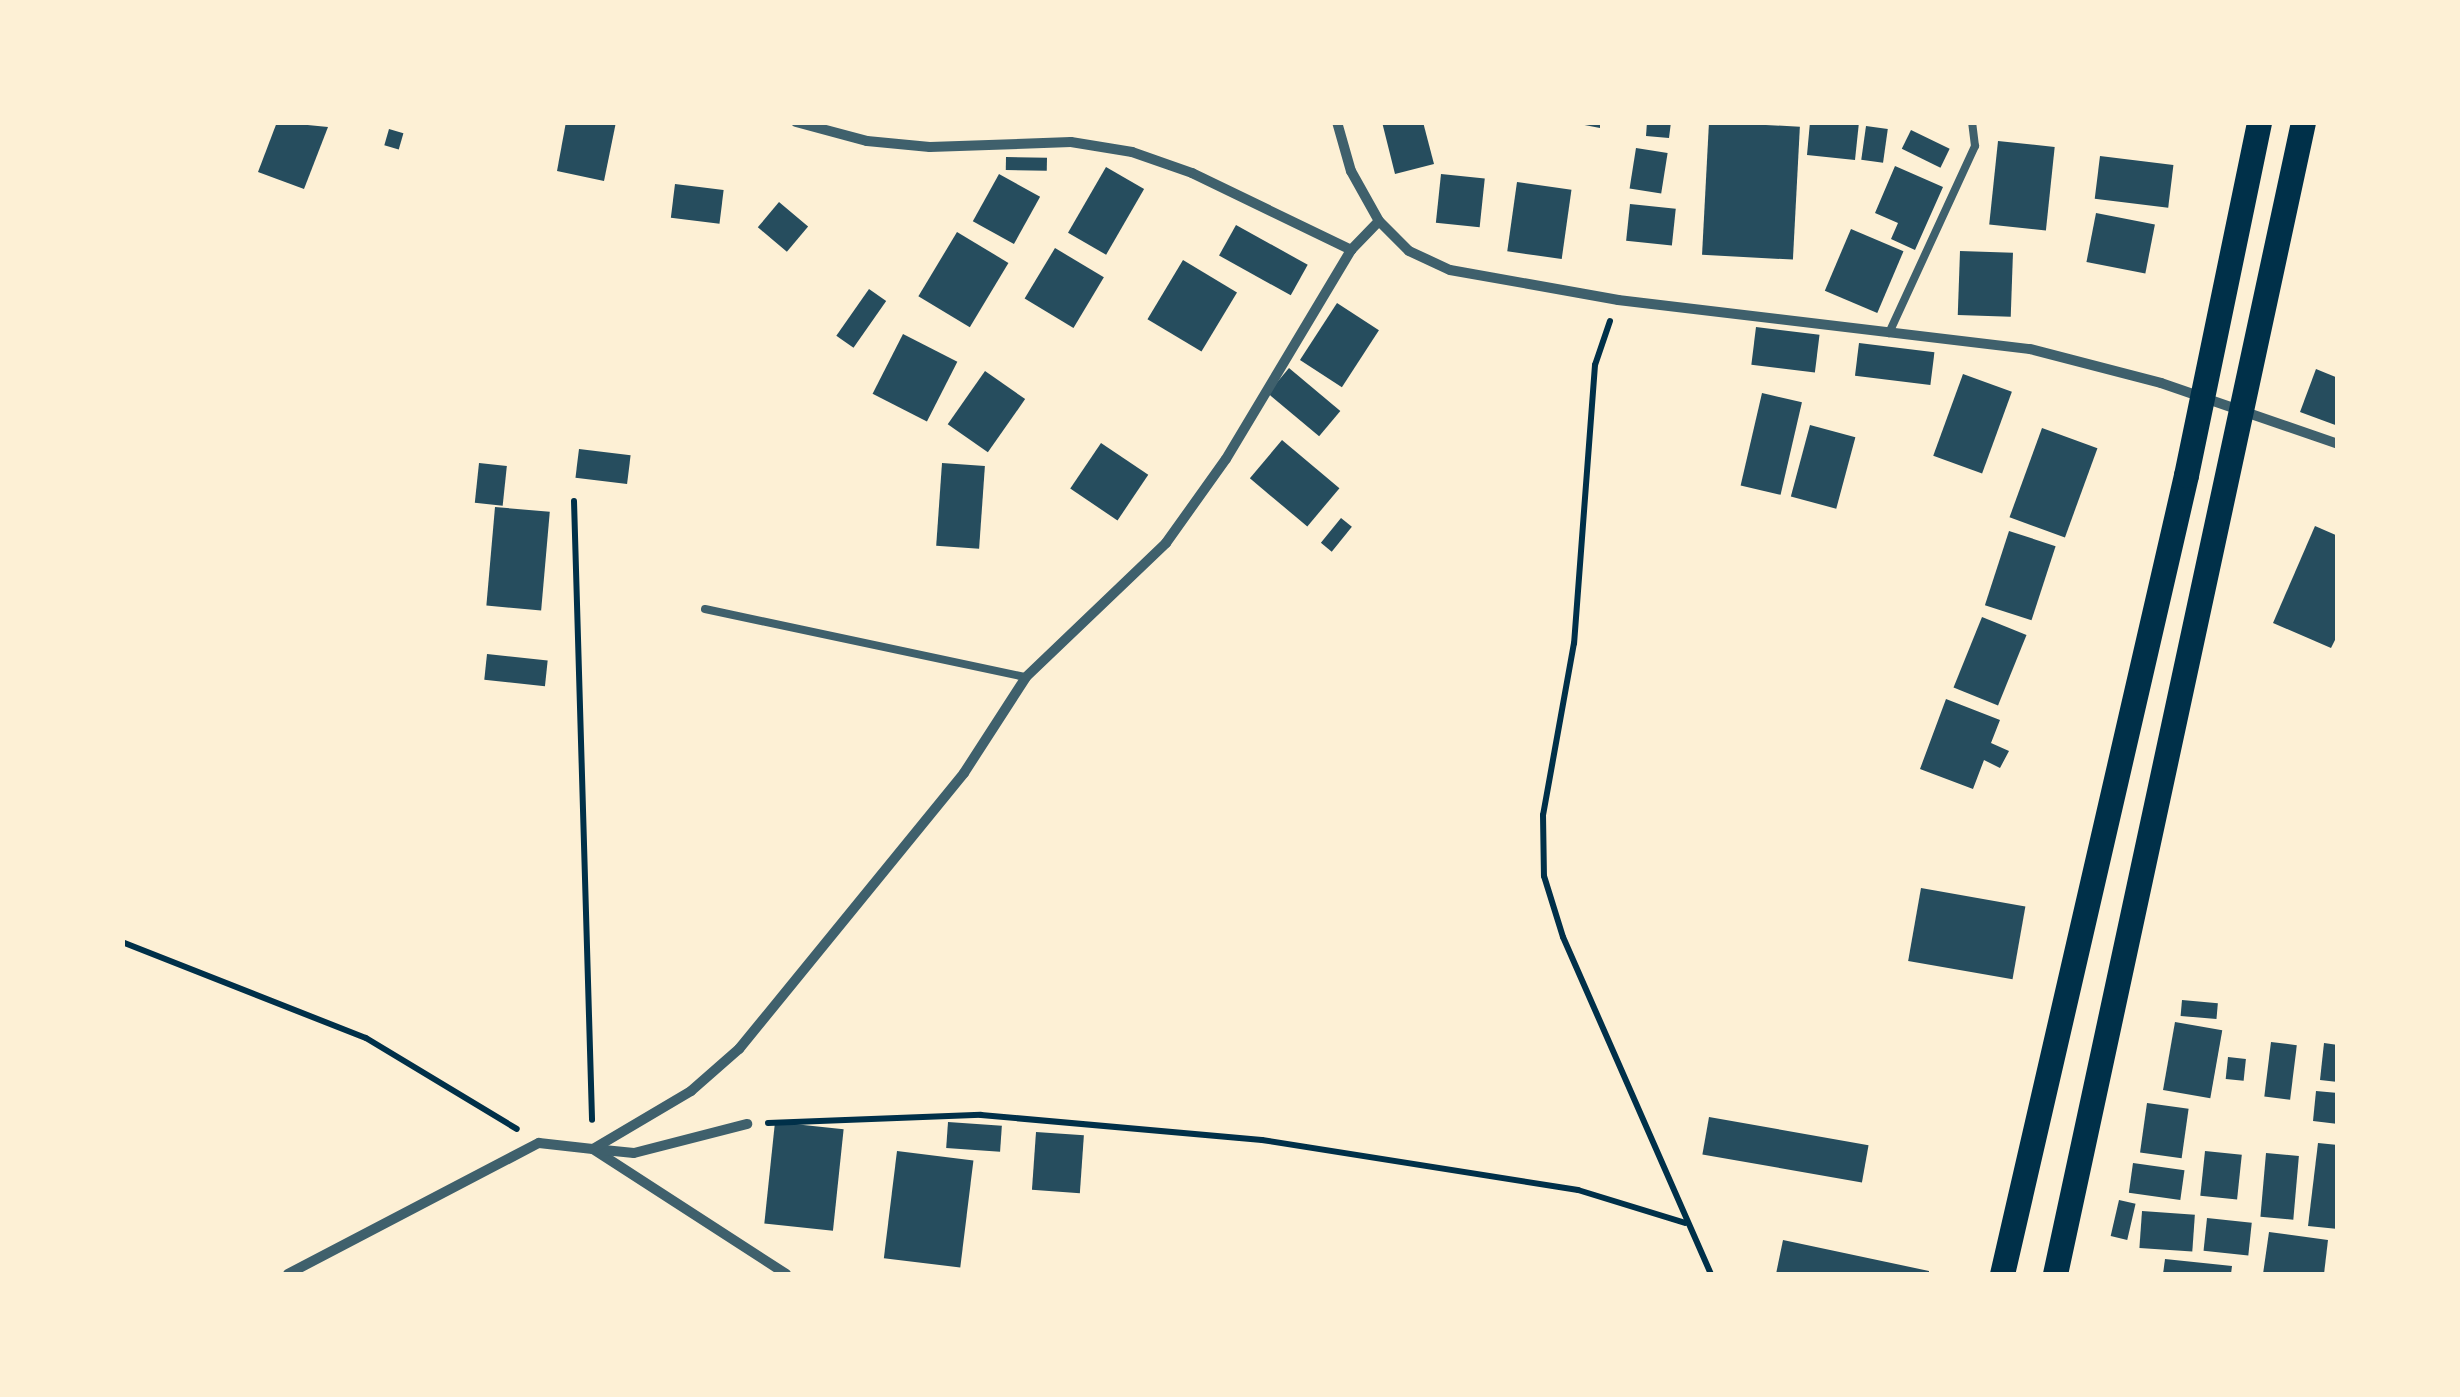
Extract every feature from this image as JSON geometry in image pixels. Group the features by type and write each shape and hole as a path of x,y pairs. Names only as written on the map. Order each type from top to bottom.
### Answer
{"main road":[{"path":"2002,1274 2203,396 2259,122"},
{"path":"2056,1274 2246,410 2303,122"}],"street":[{"path":"796,122 867,141 930,147 1072,142 1132,152 1192,173 1351,250"},
{"path":"1337,122 1351,171 1379,221 1410,251 1450,270 1618,300 2030,350 2203,396 2338,444"},
{"path":"593,1149 691,1091 739,1049 964,773 1026,677 1166,543 1226,459 1351,250 1379,221"},
{"path":"288,1274 539,1143 634,1152 747,1124"},
{"path":"593,1149 786,1274"}],"lane":[{"path":"1890,333 1974,146 1972,122"},
{"path":"705,609 1026,677"}],"path":[{"path":"1618,300 1595,365 1574,643 1543,815 1544,876 1563,938 1711,1274"},
{"path":"574,501 593,1149"},
{"path":"122,942 366,1038 539,1143"},
{"path":"747,1124 982,1115 1262,1140 1578,1190 1687,1224"}],"building":[{"path":"277,122 328,127 304,189 258,172"},
{"path":"566,122 616,122 604,181 557,171"},
{"path":"1382,122 1423,122 1434,164 1395,174"},
{"path":"1569,122 1600,122 1600,128"},
{"path":"1647,122 1671,122 1669,138 1646,136"},
{"path":"1709,122 1800,127 1793,260 1702,255"},
{"path":"1810,122 1859,122 1855,160 1807,155"},
{"path":"1866,126 1888,129 1883,163 1861,160"},
{"path":"389,129 403,133 399,149 384,145"},
{"path":"1911,130 1950,149 1940,168 1902,149"},
{"path":"1998,141 2055,147 2046,230 1989,225"},
{"path":"1636,148 1668,153 1661,194 1630,188"},
{"path":"2100,156 2173,165 2168,208 2095,199"},
{"path":"1006,157 1047,158 1047,171 1006,170"},
{"path":"1895,166 1943,187 1915,250 1891,239 1898,223 1875,213"},
{"path":"1106,167 1144,189 1106,255 1068,233"},
{"path":"999,174 1040,197 1014,244 973,221"},
{"path":"1441,174 1485,179 1480,227 1436,223"},
{"path":"1517,182 1571,190 1562,259 1507,251"},
{"path":"675,184 724,190 719,224 671,218"},
{"path":"779,202 808,226 787,252 758,227"},
{"path":"1630,204 1676,209 1672,246 1626,241"},
{"path":"2096,213 2155,224 2145,274 2086,262"},
{"path":"1236,225 1308,265 1291,295 1219,256"},
{"path":"1851,229 1903,251 1877,313 1825,291"},
{"path":"957,232 1008,263 970,327 918,296"},
{"path":"1055,248 1104,277 1073,328 1025,299"},
{"path":"1960,251 2013,253 2011,317 1958,315"},
{"path":"1183,260 1237,292 1201,352 1147,319"},
{"path":"869,289 886,301 854,348 836,336"},
{"path":"1337,303 1379,330 1342,387 1300,360"},
{"path":"1756,327 1820,335 1815,373 1751,365"},
{"path":"903,334 957,362 927,421 873,394"},
{"path":"1859,343 1934,352 1930,385 1855,376"},
{"path":"1289,368 1340,411 1319,436 1268,393"},
{"path":"2316,369 2338,378 2338,426 2300,412"},
{"path":"985,371 1025,399 988,452 948,424"},
{"path":"1963,374 2012,392 1982,474 1933,456"},
{"path":"1762,393 1802,402 1781,495 1741,486"},
{"path":"1810,425 1855,437 1836,509 1791,496"},
{"path":"2042,428 2097,448 2065,537 2010,517"},
{"path":"1282,440 1339,488 1307,527 1250,478"},
{"path":"1101,443 1148,475 1117,520 1070,489"},
{"path":"579,449 631,455 627,484 575,478"},
{"path":"479,463 507,466 503,506 475,503"},
{"path":"942,463 985,466 979,549 936,546"},
{"path":"495,507 550,512 541,610 486,606"},
{"path":"1341,518 1352,527 1332,552 1321,543"},
{"path":"2315,526 2338,536 2338,634 2331,648 2273,623"},
{"path":"2009,531 2056,546 2031,620 1985,605"},
{"path":"1982,617 2027,635 1998,705 1954,687"},
{"path":"487,654 548,660 545,686 484,680"},
{"path":"1946,699 2000,720 1991,743 2009,751 2000,768 1984,760 1973,789 1920,769"},
{"path":"1921,888 2025,906 2013,979 1908,961"},
{"path":"2182,1000 2218,1003 2216,1019 2181,1016"},
{"path":"2175,1022 2222,1030 2210,1098 2163,1090"},
{"path":"2271,1042 2297,1045 2290,1100 2264,1097"},
{"path":"2324,1043 2338,1045 2338,1082 2320,1080"},
{"path":"2228,1057 2246,1059 2244,1081 2226,1079"},
{"path":"2316,1091 2338,1093 2338,1124 2313,1121"},
{"path":"2147,1103 2189,1109 2182,1158 2140,1153"},
{"path":"1709,1117 1869,1145 1862,1183 1702,1154"},
{"path":"775,1122 844,1129 833,1231 764,1223"},
{"path":"948,1122 1002,1126 1000,1152 946,1148"},
{"path":"1036,1132 1084,1135 1080,1193 1032,1190"},
{"path":"2318,1143 2338,1145 2338,1229 2308,1226"},
{"path":"897,1151 973,1160 960,1268 884,1258"},
{"path":"2205,1151 2242,1155 2237,1200 2200,1196"},
{"path":"2266,1153 2299,1156 2293,1220 2260,1217"},
{"path":"2133,1163 2184,1170 2180,1200 2129,1193"},
{"path":"2119,1200 2136,1204 2127,1240 2111,1236"},
{"path":"2142,1211 2195,1215 2192,1252 2139,1248"},
{"path":"2207,1218 2252,1223 2248,1256 2204,1251"},
{"path":"2269,1232 2328,1240 2324,1274 2263,1274"},
{"path":"1783,1240 1929,1271 1929,1274 1776,1274"},
{"path":"2165,1259 2232,1266 2231,1274 2163,1274"}]}
